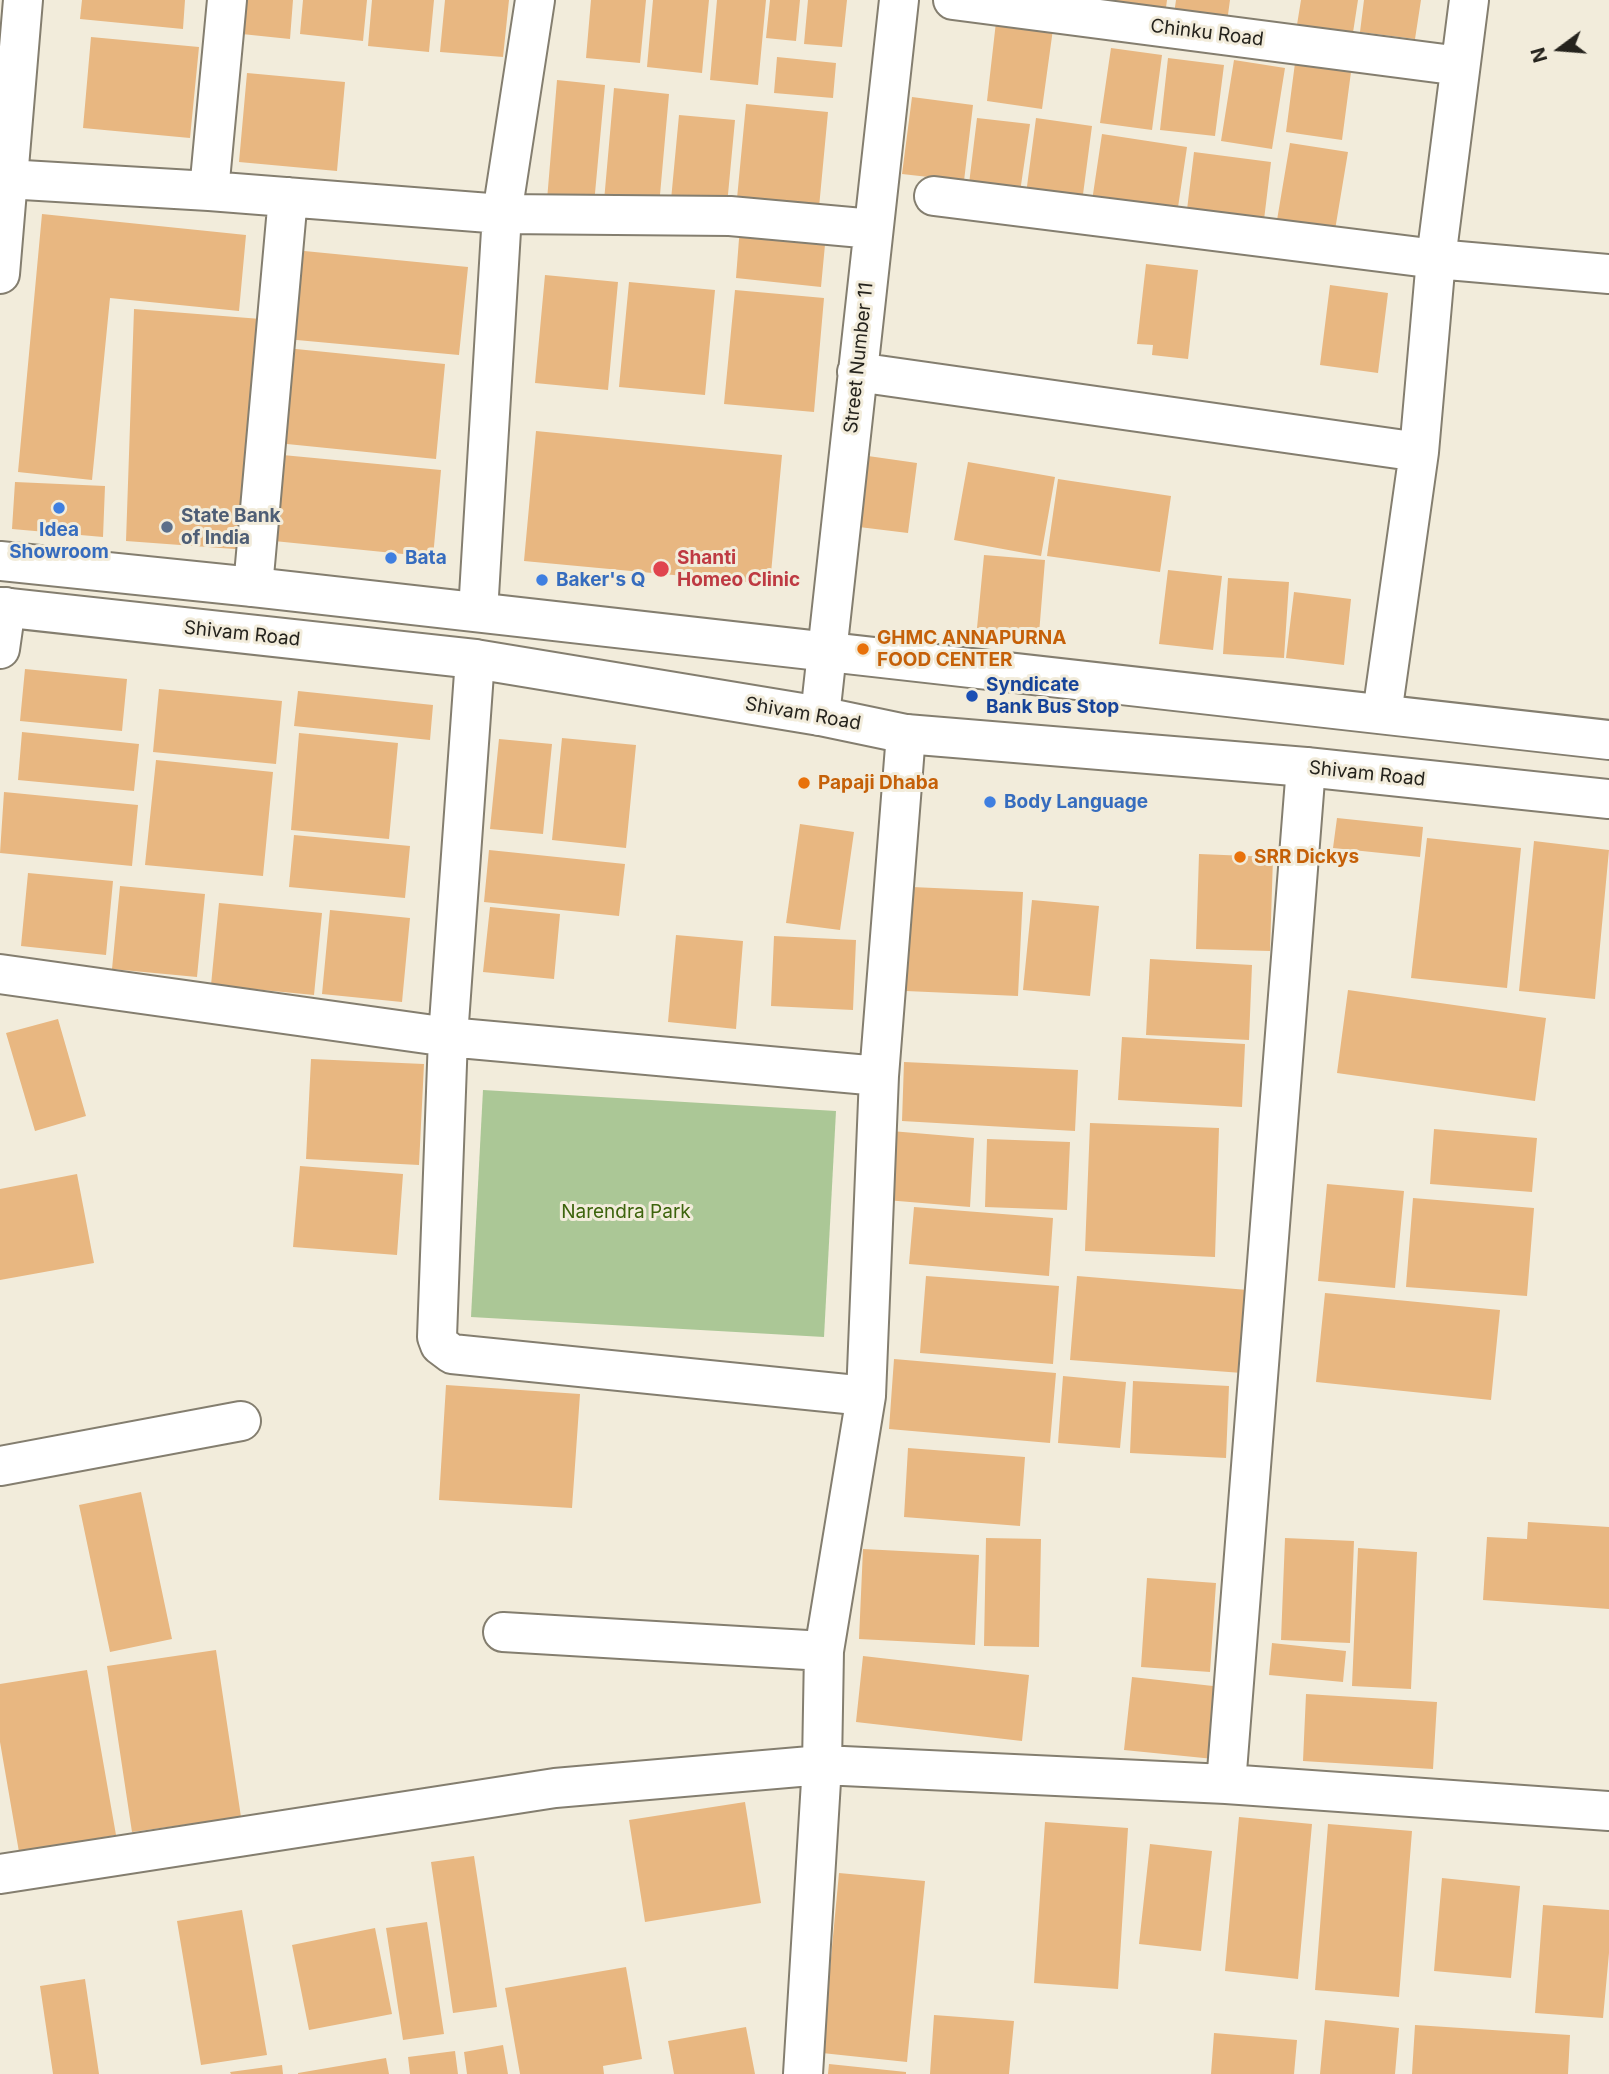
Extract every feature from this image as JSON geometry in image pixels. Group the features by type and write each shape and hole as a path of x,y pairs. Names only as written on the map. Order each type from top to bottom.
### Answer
{"street":[{"path":"0,274 23,0"},
{"path":"209,191 227,0"},
{"path":"478,612 502,214 535,0"},
{"name":"Street Number 11","path":"820,716 899,0"},
{"name":"Chinku Road","path":"953,0 1460,66"},
{"path":"1382,714 1419,452 1436,259 1469,0"},
{"path":"6,179 209,191 502,214 730,216 873,229"},
{"path":"934,196 1436,259 1609,274"},
{"path":"253,587 288,197"},
{"path":"858,372 1419,452"},
{"path":"0,561 478,612 1609,740"},
{"path":"0,649 3,607"},
{"name":"Shivam Road","path":"3,607 475,659 820,716 906,734 1306,767 1609,799"},
{"path":"475,659 448,1037 437,1337 446,1351 452,1354 866,1396"},
{"path":"803,2074 822,1765 824,1651 866,1396 879,1076 906,734"},
{"path":"1226,1784 1306,767"},
{"path":"0,974 448,1037 879,1076"},
{"path":"0,1466 241,1421"},
{"path":"503,1632 824,1651"},
{"path":"0,1874 555,1788 822,1765 1226,1784 1609,1811"}],"green space":[{"name":"Narendra Park","path":"483,1090 836,1111 824,1337 471,1317"}],"building":[{"path":"82,0 185,0 183,29 80,19"},
{"path":"235,0 293,0 290,39 232,33"},
{"path":"303,0 367,0 363,41 300,34"},
{"path":"372,0 434,0 429,52 368,46"},
{"path":"445,0 509,0 503,57 440,52"},
{"path":"591,0 646,0 640,63 586,58"},
{"path":"653,0 709,0 702,73 647,67"},
{"path":"717,0 766,0 758,85 710,80"},
{"path":"770,0 800,0 796,41 766,38"},
{"path":"808,0 847,0 842,47 804,44"},
{"path":"1112,0 1167,0 1165,15 1111,7"},
{"path":"1176,0 1230,0 1227,22 1174,14"},
{"path":"1301,0 1358,0 1352,39 1296,31"},
{"path":"1364,0 1421,0 1415,39 1360,32"},
{"path":"996,22 1053,29 1042,109 987,101"},
{"path":"91,37 199,47 190,138 83,128"},
{"path":"1111,48 1162,55 1152,130 1100,123"},
{"path":"777,57 836,63 833,98 774,93"},
{"path":"1168,58 1224,65 1215,136 1160,130"},
{"path":"1234,60 1285,68 1272,149 1221,141"},
{"path":"1295,63 1351,72 1342,140 1286,132"},
{"path":"247,73 345,82 337,171 239,162"},
{"path":"557,80 605,85 594,204 547,200"},
{"path":"614,88 669,94 659,206 604,201"},
{"path":"912,97 973,105 964,181 902,174"},
{"path":"746,104 828,112 818,218 736,209"},
{"path":"679,115 735,120 727,205 671,200"},
{"path":"977,118 1030,124 1020,192 969,184"},
{"path":"1036,118 1092,126 1082,202 1026,194"},
{"path":"1102,134 1187,147 1177,214 1092,201"},
{"path":"1290,143 1348,152 1335,230 1277,220"},
{"path":"1194,152 1271,162 1263,228 1186,218"},
{"path":"42,214 246,235 239,311 110,298 92,480 18,472"},
{"path":"740,226 826,234 821,287 736,278"},
{"path":"294,250 468,267 459,355 286,339"},
{"path":"1146,264 1198,270 1188,359 1152,355 1153,345 1137,344"},
{"path":"545,275 618,282 608,390 535,383"},
{"path":"629,282 715,290 705,395 619,387"},
{"path":"1330,285 1388,293 1378,373 1320,365"},
{"path":"735,290 824,298 814,412 724,404"},
{"path":"134,309 261,319 248,550 126,541"},
{"path":"286,348 445,364 436,459 277,443"},
{"path":"536,431 782,455 770,584 524,561"},
{"path":"272,454 441,470 433,557 264,540"},
{"path":"868,456 917,463 908,533 859,527"},
{"path":"968,462 1055,477 1041,556 954,540"},
{"path":"1058,479 1171,496 1160,572 1047,556"},
{"name":"Idea Showroom","path":"15,482 105,486 103,537 12,529"},
{"path":"984,555 1045,560 1039,634 977,628"},
{"path":"1168,570 1222,576 1213,650 1159,644"},
{"path":"1228,578 1289,582 1284,658 1223,654"},
{"path":"1294,592 1351,599 1344,665 1286,658"},
{"path":"25,669 127,679 122,731 20,721"},
{"path":"159,689 282,701 276,764 153,752"},
{"path":"298,691 433,705 430,740 294,726"},
{"path":"22,732 139,744 134,791 18,780"},
{"path":"299,733 398,743 389,839 291,830"},
{"path":"562,738 636,745 626,848 552,840"},
{"path":"499,739 552,744 543,834 490,829"},
{"path":"156,760 273,772 263,876 145,865"},
{"path":"4,792 138,805 132,866 0,853"},
{"path":"1337,818 1423,827 1420,857 1333,848"},
{"path":"800,824 854,832 840,930 786,923"},
{"path":"294,835 410,846 405,898 289,887"},
{"path":"1427,838 1521,848 1507,988 1411,978"},
{"path":"1534,841 1609,850 1595,999 1519,991"},
{"path":"489,850 625,864 619,916 484,902"},
{"path":"1199,854 1273,857 1270,951 1196,949"},
{"path":"28,873 113,881 106,955 21,946"},
{"path":"120,886 205,894 197,977 112,969"},
{"path":"912,887 1023,892 1018,996 906,991"},
{"path":"1032,900 1099,906 1090,996 1023,990"},
{"path":"219,903 322,913 314,995 211,985"},
{"path":"490,907 560,914 554,979 483,972"},
{"path":"330,910 410,918 402,1002 322,994"},
{"path":"676,935 743,941 736,1029 668,1022"},
{"path":"774,936 856,940 853,1010 771,1006"},
{"path":"1150,959 1252,965 1249,1040 1146,1035"},
{"path":"1348,990 1546,1018 1535,1101 1337,1073"},
{"path":"58,1019 86,1116 35,1131 6,1033"},
{"path":"1122,1037 1245,1044 1242,1107 1118,1100"},
{"path":"311,1059 424,1064 419,1165 306,1159"},
{"path":"904,1062 1078,1070 1075,1131 902,1121"},
{"path":"1090,1123 1219,1128 1215,1257 1085,1251"},
{"path":"1434,1129 1537,1138 1532,1192 1430,1184"},
{"path":"891,1131 974,1138 970,1207 886,1200"},
{"path":"987,1139 1070,1142 1067,1210 985,1207"},
{"path":"300,1166 403,1174 397,1255 293,1247"},
{"path":"77,1174 94,1263 0,1280 0,1189"},
{"path":"1327,1184 1404,1191 1395,1288 1318,1281"},
{"path":"1413,1198 1534,1208 1527,1296 1406,1287"},
{"path":"914,1207 1053,1218 1049,1276 909,1264"},
{"path":"926,1276 1059,1286 1053,1364 920,1353"},
{"path":"1077,1276 1248,1290 1242,1373 1070,1360"},
{"path":"1325,1293 1500,1310 1491,1400 1316,1382"},
{"path":"894,1359 1056,1373 1050,1443 889,1429"},
{"path":"1063,1376 1126,1382 1120,1448 1058,1443"},
{"path":"1133,1381 1229,1386 1226,1458 1130,1453"},
{"path":"446,1385 580,1394 572,1508 439,1500"},
{"path":"908,1448 1025,1457 1020,1526 904,1517"},
{"path":"141,1492 172,1639 110,1652 79,1505"},
{"path":"1528,1522 1609,1527 1609,1609 1483,1600 1487,1537 1527,1539"},
{"path":"986,1538 1041,1539 1039,1647 984,1646"},
{"path":"1285,1538 1354,1541 1350,1643 1281,1640"},
{"path":"1358,1548 1417,1552 1411,1689 1352,1686"},
{"path":"863,1549 979,1555 975,1645 859,1639"},
{"path":"1147,1578 1216,1583 1210,1672 1141,1667"},
{"path":"1272,1643 1346,1651 1343,1682 1269,1675"},
{"path":"216,1650 241,1817 132,1832 107,1666"},
{"path":"863,1656 1029,1675 1022,1741 856,1722"},
{"path":"87,1670 116,1835 19,1852 0,1742 0,1684"},
{"path":"1132,1677 1222,1687 1214,1759 1124,1750"},
{"path":"1306,1694 1437,1702 1433,1769 1303,1761"},
{"path":"745,1802 761,1903 645,1922 629,1820"},
{"path":"1239,1817 1312,1824 1298,1979 1225,1971"},
{"path":"1045,1822 1128,1828 1118,1989 1034,1983"},
{"path":"1328,1824 1412,1831 1399,1997 1315,1990"},
{"path":"1150,1844 1212,1851 1201,1951 1139,1944"},
{"path":"474,1856 497,2007 453,2013 431,1862"},
{"path":"839,1873 925,1881 907,2062 822,2053"},
{"path":"1442,1878 1520,1886 1511,1978 1434,1971"},
{"path":"1543,1905 1609,1910 1609,1953 1603,2018 1535,2013"},
{"path":"242,1910 267,2055 201,2065 177,1921"},
{"path":"427,1922 444,2034 403,2040 386,1928"},
{"path":"375,1928 392,2014 309,2030 292,1945"},
{"path":"626,1967 642,2059 603,2066 604,2074 520,2074 505,1988"},
{"path":"85,1979 99,2074 53,2074 40,1986"},
{"path":"934,2015 1014,2021 1009,2074 930,2074"},
{"path":"1325,2020 1399,2028 1395,2074 1320,2074"},
{"path":"1415,2025 1570,2035 1568,2074 1412,2074"},
{"path":"746,2027 755,2074 674,2074 668,2041"},
{"path":"1214,2033 1297,2040 1294,2074 1211,2074"},
{"path":"503,2045 508,2074 467,2074 464,2052"},
{"path":"455,2051 458,2074 410,2074 408,2057"},
{"path":"386,2058 389,2074 298,2074 298,2073"},
{"path":"829,2064 906,2072 906,2074 828,2074"},
{"path":"282,2065 283,2074 230,2072"}],"place":[{"name":"Idea Showroom","path":"59,508"},
{"name":"State Bank of India","path":"167,527"},
{"name":"Bata","path":"391,558"},
{"name":"Shanti Homeo Clinic","path":"661,569"},
{"name":"Baker's Q","path":"542,580"},
{"name":"GHMC ANNAPURNA FOOD CENTER","path":"863,649"},
{"name":"Syndicate Bank Bus Stop","path":"972,696"},
{"name":"Papaji Dhaba","path":"804,783"},
{"name":"Body Language","path":"990,802"},
{"name":"SRR Dickys","path":"1240,857"}]}
